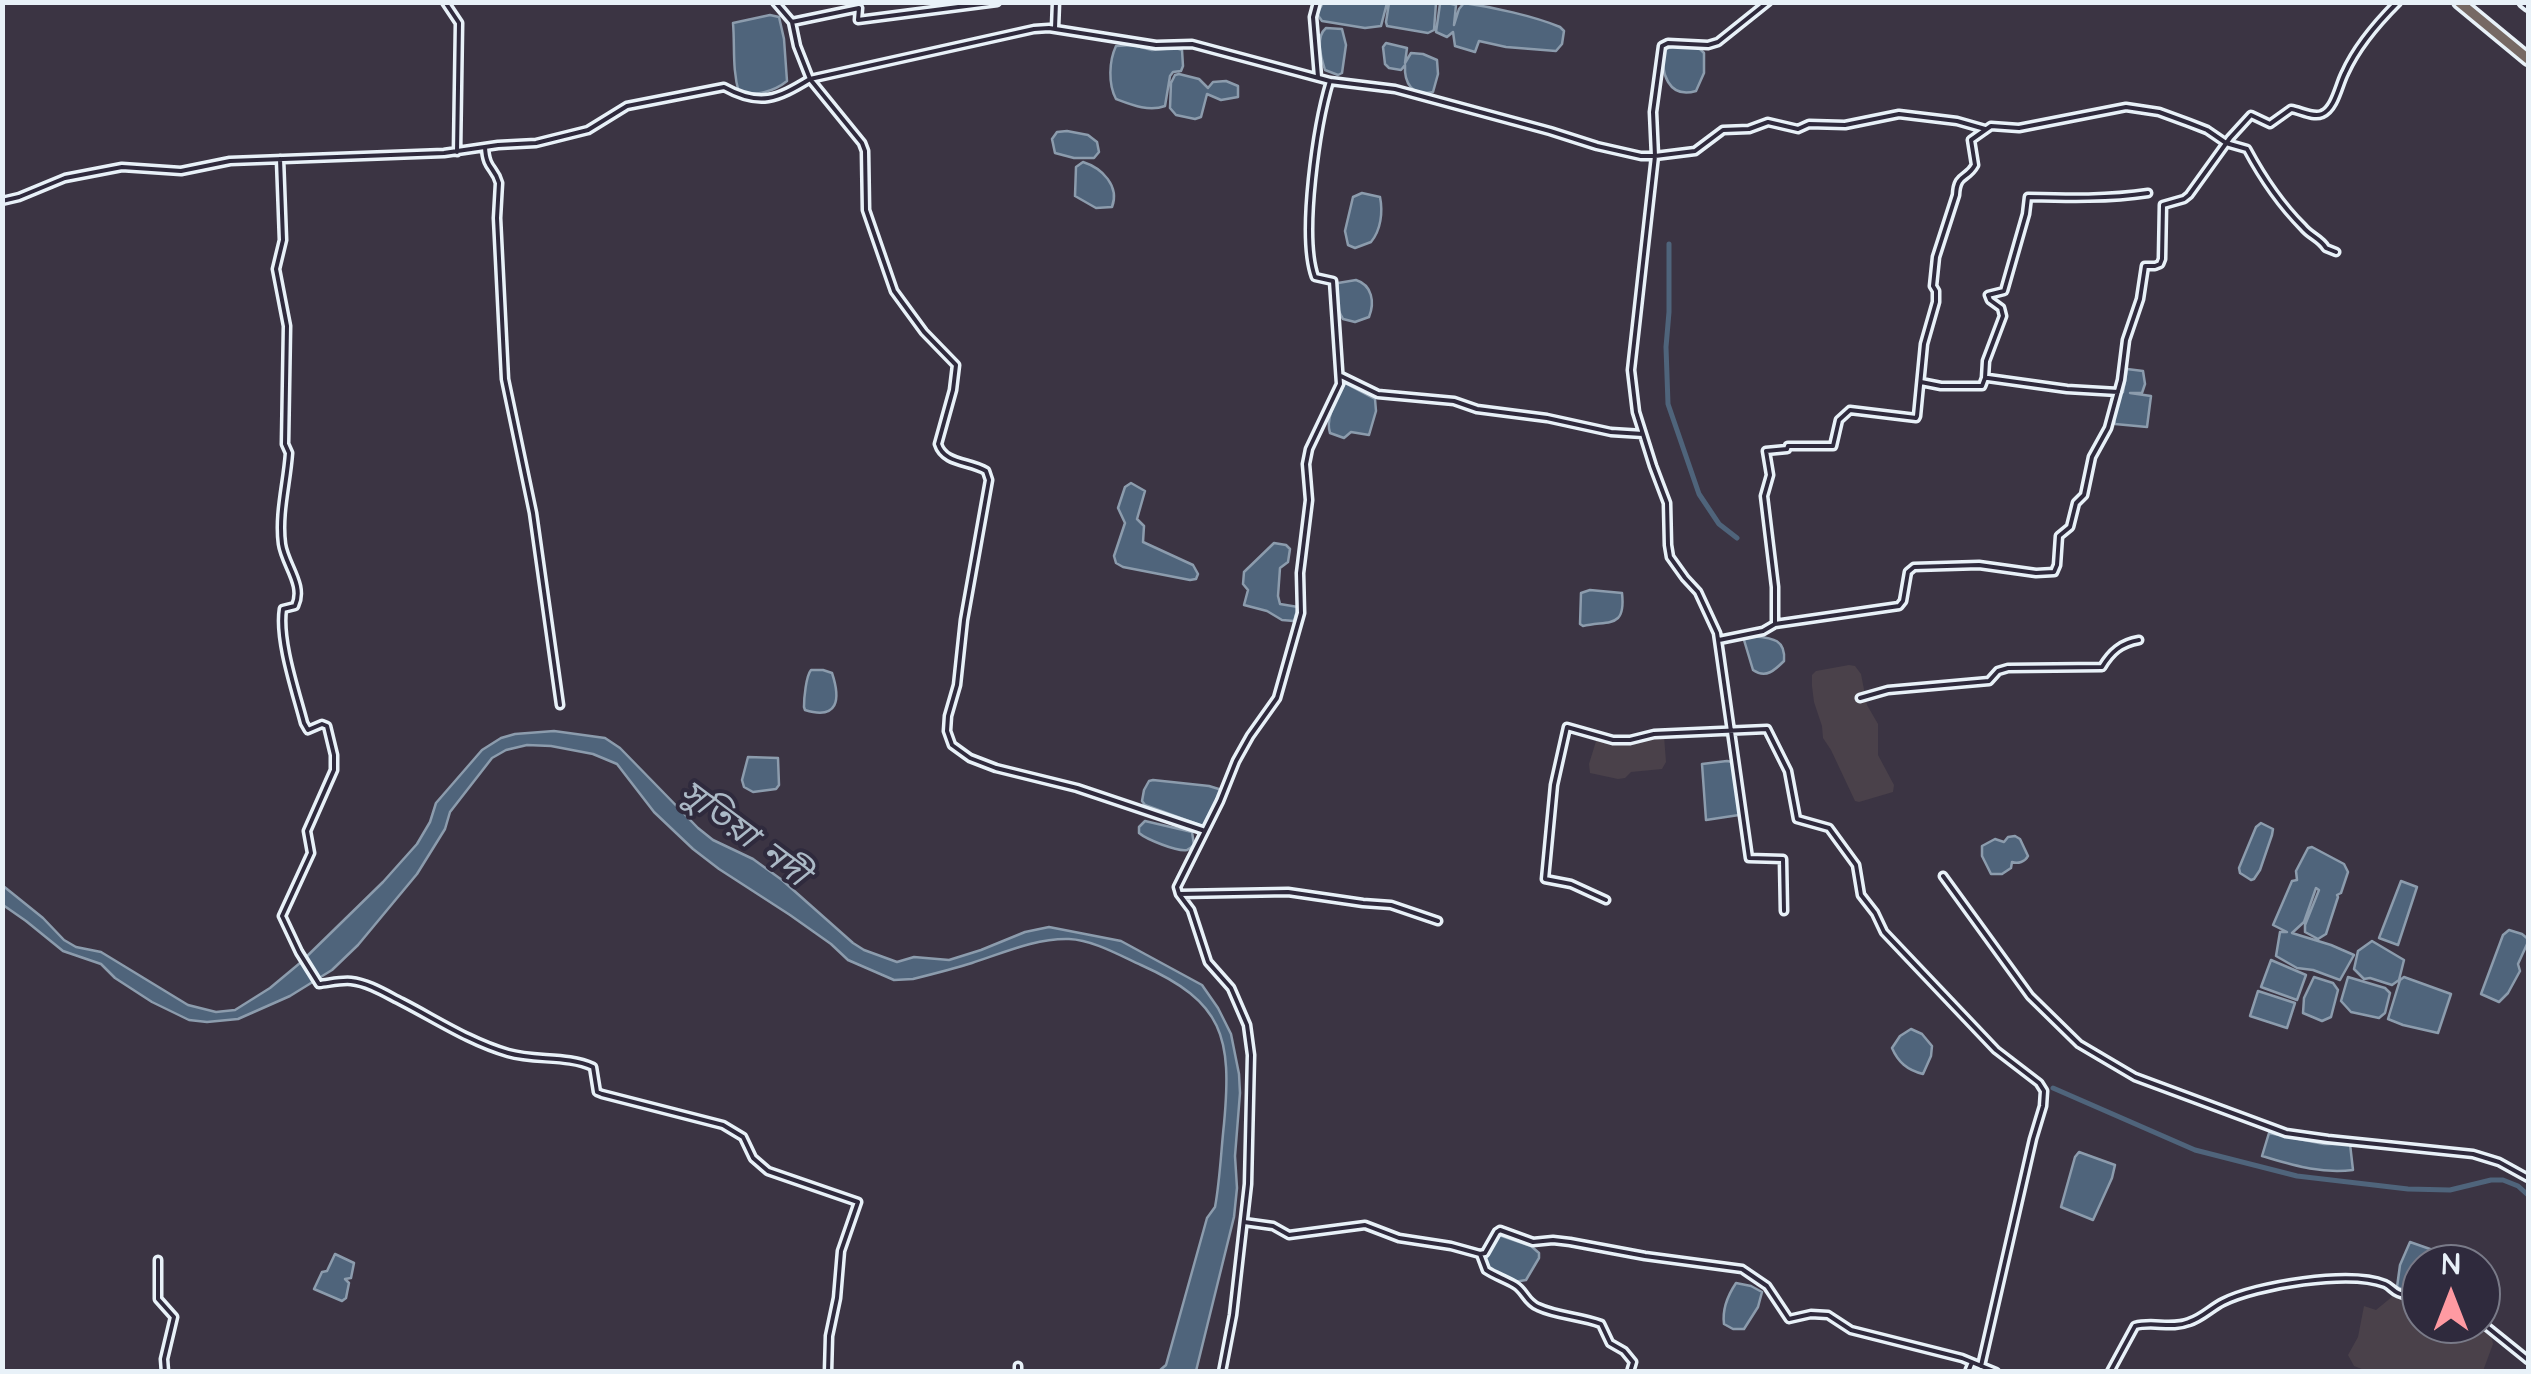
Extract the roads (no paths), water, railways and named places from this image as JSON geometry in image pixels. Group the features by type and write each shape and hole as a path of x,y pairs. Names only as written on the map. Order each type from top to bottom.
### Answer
{"highway":[{"path":"2459,2 2528,59"}],"street":[{"path":"446,2 458,24 458,152"},
{"path":"775,2 792,22 810,80 862,143 866,210 894,290 924,332 956,365 954,390 938,450 942,456 980,466 989,480 964,620 957,685 948,716 952,744 970,758 996,768 1076,788 1205,831"},
{"path":"792,22 858,8 858,20 997,2"},
{"path":"1054,28 1056,2"},
{"path":"1317,2 1314,17 1318,77"},
{"path":"1768,2 1718,42 1662,46 1630,370 1636,412 1668,502 1670,557 1698,592 1717,633 1749,858 1783,859 1784,912"},
{"path":"1718,640 1763,631 1775,624 1899,606 1908,572 1914,567 1979,565 2054,572 2059,536 2069,529 2076,503 2084,495 2090,464 2108,428 2145,266 2160,264 2162,259 2162,208 2166,203 2184,199 2251,114 2270,124 2291,109 2323,114 2332,104 2353,56 2398,2"},
{"path":"2,201 19,198 65,178 122,168 182,171 230,161 458,152 555,139 588,130 627,106 652,100 724,87 753,99 781,96 810,80 1034,29 1054,28 1156,46 1192,44 1330,80 1395,89 1642,156 1694,151 1723,130 1749,129 1768,122 1798,129 1809,124 1845,125 1899,114 1957,121 1985,129"},
{"path":"1222,1372 1233,1315 1248,1184 1251,1055 1248,1024 1231,988 1208,962 1191,910 1177,886 1236,762 1277,698 1300,613 1300,573 1309,500 1306,464 1340,384 1333,281 1316,277 1311,265 1310,209 1322,107 1330,80"},
{"path":"1775,624 1775,587 1764,492 1770,475 1766,451 1788,446 1833,446 1839,420 1850,410 1916,418 1924,344 1936,302 1936,257 1956,185 1975,165 1971,140 1985,129 2020,128 2107,109 2131,108 2189,122 2247,150 2262,178 2304,229 2336,252"},
{"path":"484,147 486,164 498,176 499,183 497,234 507,394 534,525 560,705"},
{"path":"280,159 283,240 276,269 287,326 288,453 282,548 299,600 295,606 283,609 282,622 288,664 304,723 308,730 322,724 328,726 334,755 334,770 307,831 311,853 282,916 320,984 349,981 367,985 508,1053 588,1064 593,1067 597,1092 712,1121 736,1131 753,1158 768,1171 858,1202 840,1251 828,1372"},
{"path":"1921,382 1982,386 2002,316 2001,308 1988,295 2004,292 2028,197 2148,194"},
{"path":"1339,376 1378,394 1454,401 1477,409 1643,434"},
{"path":"1985,378 2118,392"},
{"path":"1860,698 1888,690 1989,682 1998,671 2008,668 2102,666 2113,651 2139,640"},
{"path":"1606,900 1571,884 1544,879 1554,784 1567,727 1613,740 1654,734 1768,730 1788,771 1796,818 1829,828 1856,865 1861,895 1884,932 1996,1050 2034,1078 2044,1091 1981,1366"},
{"path":"1942,876 2030,996 2079,1044 2134,1077 2286,1133 2473,1154 2500,1162 2528,1178"},
{"path":"1179,894 1288,892 1391,905 1438,921"},
{"path":"1244,1222 1273,1226 1289,1235 1365,1225 1400,1238 1480,1254 1500,1230 1533,1242 1570,1242 1742,1269 1767,1286 1789,1318 1828,1315 1851,1330 1996,1372"},
{"path":"1480,1254 1486,1270 1523,1291 1527,1301 1601,1324 1610,1343 1624,1350 1633,1362 1630,1372"},
{"path":"158,1260 158,1299 174,1316 165,1372"},
{"path":"2110,1372 2136,1326 2187,1324 2223,1302 2275,1286 2316,1278 2383,1284 2401,1293"},
{"path":"2501,1338 2528,1360"},
{"path":"1968,1372 1972,1362"}],"water":[{"path":"1323,2 1387,3 1381,26 1365,28 1322,21 1317,14"},
{"path":"1443,2 1456,5 1454,25 1464,3 1560,27 1564,31 1562,44 1556,51 1479,41 1475,52 1455,46 1453,32 1447,37 1436,32"},
{"path":"1389,3 1436,3 1434,30 1428,33 1387,26"},
{"path":"770,15 779,17 787,81 764,92 739,93 733,23"},
{"path":"1326,28 1342,29 1346,45 1342,73 1338,75 1325,70 1322,59 1320,42"},
{"path":"1386,43 1407,48 1405,63 1411,53 1437,60 1433,92 1411,87 1405,65 1401,70 1385,64"},
{"path":"1116,46 1152,50 1182,50 1183,66 1170,76 1165,106 1147,108 1116,99 1111,80 1114,52"},
{"path":"1699,48 1704,53 1704,73 1696,91 1679,91 1668,82 1665,49"},
{"path":"1179,74 1199,79 1208,88 1213,82 1226,81 1238,86 1238,97 1221,100 1207,94 1201,117 1176,115 1170,108 1171,83"},
{"path":"1057,132 1088,135 1097,142 1099,152 1094,158 1055,153 1052,139"},
{"path":"1083,162 1108,179 1114,192 1112,207 1096,208 1075,196 1076,167"},
{"path":"1362,193 1380,197 1380,221 1371,242 1355,248 1348,245 1345,231 1353,197"},
{"path":"1356,280 1369,290 1372,306 1369,317 1355,322 1343,319 1336,297 1338,283"},
{"path":"2127,369 2143,371 2142,393 2130,393 2151,396 2147,427 2115,424 2113,416"},
{"path":"1345,383 1375,399 1369,435 1351,432 1344,438 1330,433 1330,414"},
{"path":"1131,483 1145,491 1137,519 1144,526 1143,542 1193,565 1198,574 1196,579 1116,563 1114,556 1125,523 1118,508 1125,487"},
{"path":"1274,543 1290,549 1288,562 1280,568 1278,596 1280,604 1298,607 1294,621 1244,605 1248,590 1243,584 1244,572"},
{"path":"1581,593 1622,593 1618,618 1580,624"},
{"path":"1754,636 1772,639 1783,648 1784,661 1770,672 1753,670 1744,640"},
{"path":"811,670 832,673 836,699 830,710 805,710"},
{"path":"554,731 605,738 620,748 698,828 782,880 864,950 897,962 914,957 949,960 1049,927 1121,941 1202,985 1231,1034 1240,1093 1234,1217 1196,1371 1159,1371 1166,1365 1207,1218 1215,1207 1226,1094 1223,1045 1217,1026 1190,993 1106,949 1078,940 1057,939 913,979 894,980 848,960 831,944 693,849 654,812 617,764 593,754 527,745 492,758 450,812 445,829 417,874 332,970 290,996 238,1019 189,1020 152,1002 101,964 63,951 3,905 2,885 76,947 101,952 188,1005 216,1012 235,1010 300,963 383,882 417,844 436,803 482,750 515,734"},
{"path":"748,757 778,758 776,789 753,792 744,787"},
{"path":"1732,762 1740,813 1706,820 1702,764"},
{"path":"1153,780 1222,790 1205,827 1145,805 1144,790"},
{"path":"1145,821 1192,832 1194,845 1182,850 1148,838 1139,833"},
{"path":"2261,823 2273,829 2272,835 2260,870 2251,880 2239,868"},
{"path":"2015,836 2028,856 2021,862 2012,862 2011,868 2002,874 1991,874 1982,856 1982,846"},
{"path":"2312,847 2344,864 2348,872 2326,934 2318,939 2305,932 2319,890 2316,888 2304,922 2292,933 2354,955 2340,980 2297,968 2276,956 2280,932 2287,932 2273,925 2292,881 2297,880 2296,871"},
{"path":"2401,881 2417,887 2398,945 2379,938"},
{"path":"2509,930 2522,934 2528,942 2518,964 2520,971 2499,1002 2481,994 2503,935"},
{"path":"2372,941 2404,960 2399,980 2392,985 2364,979 2354,969 2358,951"},
{"path":"2271,960 2306,975 2297,1000 2261,987"},
{"path":"2314,977 2333,983 2338,990 2331,1017 2322,1021 2303,1013 2304,998"},
{"path":"2348,977 2385,988 2390,993 2385,1013 2379,1018 2351,1012 2341,1001"},
{"path":"2404,977 2451,994 2438,1033 2388,1019"},
{"path":"2258,991 2295,1003 2287,1028 2250,1016"},
{"path":"1911,1029 1922,1034 1932,1046 1923,1074 1904,1065 1892,1048"},
{"path":"2269,1133 2324,1144 2350,1144 2353,1170 2318,1170 2262,1156"},
{"path":"2079,1152 2115,1165 2093,1220 2061,1207"},
{"path":"1499,1235 1531,1246 1539,1253 1526,1280 1514,1282 1488,1269 1485,1260"},
{"path":"335,1254 354,1263 351,1278 345,1279 349,1283 342,1301 314,1289"},
{"path":"1736,1283 1762,1292 1744,1329 1724,1324 1726,1302"}],"waterway":[{"path":"1669,244 1668,404 1699,494 1719,524 1737,538"},
{"path":"2053,1088 2195,1150 2297,1176 2450,1190 2503,1180 2528,1195"}],"water label":[{"name":"সুতিয়া নদী","path":"742,836"}]}
